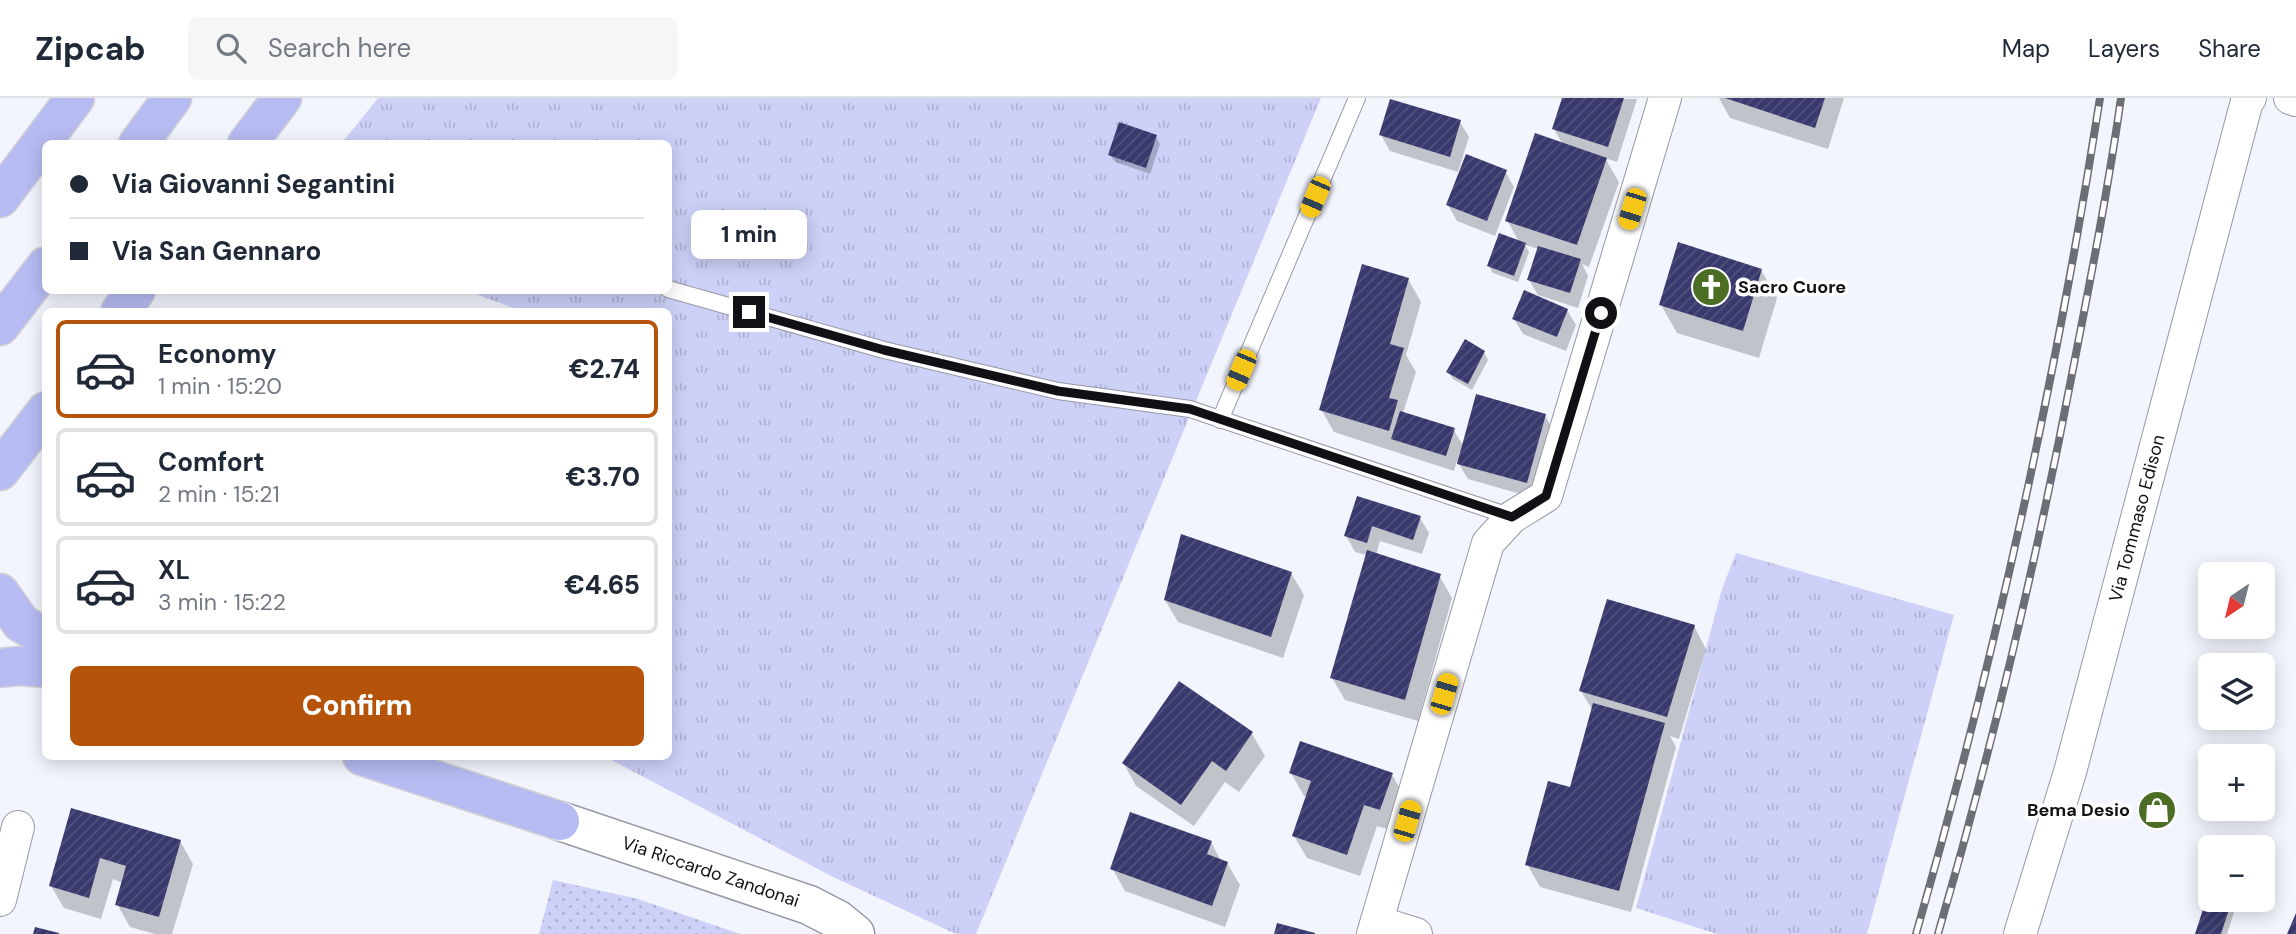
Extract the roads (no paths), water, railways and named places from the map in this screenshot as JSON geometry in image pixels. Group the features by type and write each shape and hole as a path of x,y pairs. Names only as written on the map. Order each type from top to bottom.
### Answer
{"highway":[{"path":"44,140 75,98"},
{"path":"141,140 172,98"},
{"path":"250,140 282,98"},
{"path":"0,198 42,142"},
{"path":"0,326 42,271"},
{"path":"1,471 42,416"},
{"path":"0,593 21,623 42,636"},
{"path":"0,667 42,668"},
{"path":"374,760 560,821"}],"street":[{"path":"1416,934 1375,928 1488,543 1512,517 1546,496 1665,98"},
{"path":"2290,98 2296,100"},
{"name":"Via Tommaso Edison","path":"2020,934 2070,772 2248,100"},
{"name":"Via Riccardo Zandonai","path":"560,821 809,905 838,920 855,934"},
{"path":"0,900 18,827"}],"lane":[{"path":"1220,420 1357,98"},
{"path":"672,290 884,350 1044,388 1190,409 1512,517"}],"railway":[{"path":"1916,934 1972,727 2021,519 2064,309 2100,98"},
{"path":"1938,934 1995,725 2043,515 2092,270 2121,98"}],"place":[{"name":"Sacro Cuore","path":"1711,287"},
{"name":"Bema Desio","path":"2157,810"}]}
